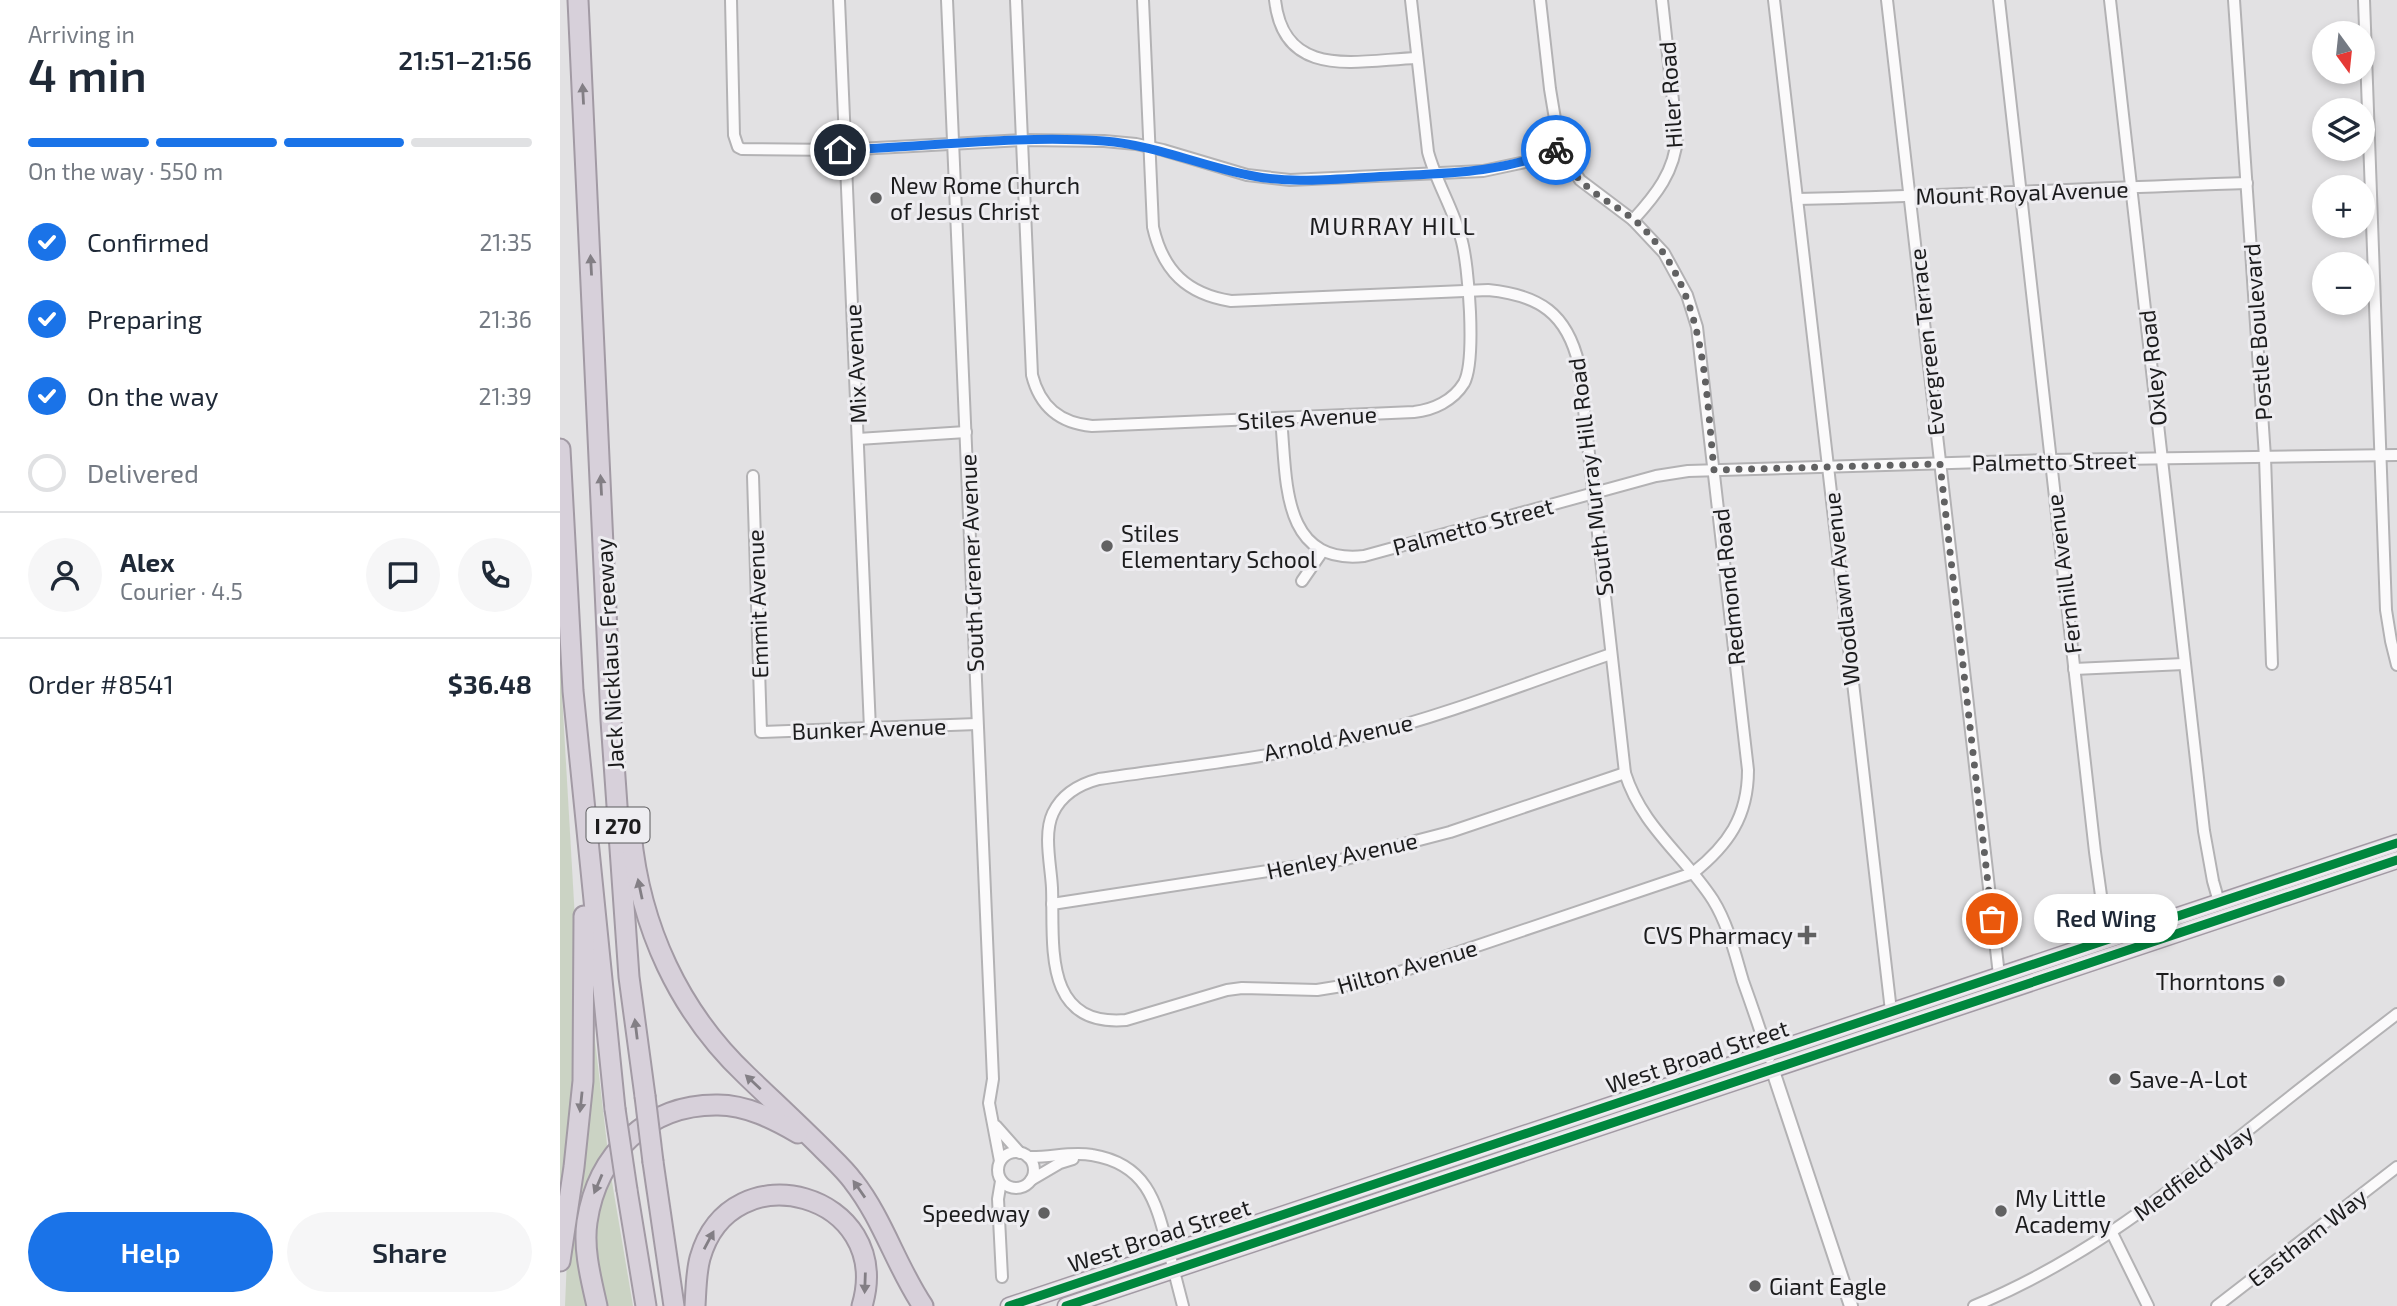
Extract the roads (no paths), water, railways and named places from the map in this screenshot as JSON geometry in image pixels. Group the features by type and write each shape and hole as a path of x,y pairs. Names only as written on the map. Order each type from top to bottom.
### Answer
{"highway":[{"name":"Jack Nicklaus Freeway","path":"578,0 611,720 628,951 653,1162 674,1306"},
{"name":"Jack Nicklaus Freeway","path":"560,449 573,691 615,1109 646,1306"},
{"path":"604,553 632,849 642,898 656,945 675,985 699,1024 721,1051 852,1178 876,1214 923,1306"},
{"path":"560,1261 583,1081 584,920 573,691"},
{"path":"597,1306 590,1275 587,1219 604,1171 615,1153 634,1132 672,1113 719,1105 746,1109 769,1118 820,1146"},
{"path":"695,1306 700,1258 718,1224 744,1203 787,1194 801,1196 827,1207 849,1226 862,1253 865,1267 866,1282 862,1306"},
{"path":"889,1239 906,1306"}],"main road":[{"name":"West Broad Street","path":"1066,1306 1461,1174 1769,1060 1891,1011 2397,843"},
{"name":"West Broad Street","path":"1009,1306 1540,1129 1990,995 2397,860"},
{"path":"2212,922 2219,912 2317,875 2335,863"},
{"path":"1990,995 2002,984 2096,951 2107,939"},
{"path":"1461,1174 1469,1162 1518,1144 1534,1136 1540,1129"},
{"path":"1358,1208 1362,1200 1399,1184 1440,1171 1458,1156"}],"street":[{"path":"730,0 734,135 738,147 746,149 845,150 1023,140 1104,141 1150,148 1269,179 1319,180 1504,168 1560,149"},
{"name":"Mix Avenue","path":"839,0 870,729"},
{"name":"South Grener Avenue","path":"947,0 993,1079 989,1103 1000,1161"},
{"path":"1016,0 1023,140"},
{"name":"South Murray Hill Road","path":"1143,0 1153,227 1159,249 1178,277 1203,293 1231,301 1500,292 1530,298 1548,309 1563,325 1573,344 1579,365 1625,773 1643,814 1707,891 1723,919 1769,1060"},
{"path":"1275,0 1283,33 1290,42 1309,56 1330,61 1417,58"},
{"name":"Stiles Avenue","path":"1023,140 1031,361 1035,385 1052,412 1068,421 1092,426 1426,411 1449,399 1464,382 1468,372 1468,292 1462,239 1433,174 1428,152 1410,0"},
{"name":"Redmond Road","path":"1540,0 1560,149 1580,180 1633,220 1670,262 1692,310 1702,353 1748,782 1734,829 1717,853 1693,873"},
{"name":"Hiler Road","path":"1633,220 1655,196 1676,154 1677,137 1662,0"},
{"name":"Woodlawn Avenue","path":"1774,0 1891,1011"},
{"name":"Evergreen Terrace","path":"1887,0 1999,975"},
{"name":"Fernhill Avenue","path":"1999,0 2107,939"},
{"name":"Oxley Road","path":"2110,0 2204,831 2219,902"},
{"name":"Postle Boulevard","path":"2234,0 2265,457 2272,663"},
{"path":"2364,0 2386,610 2397,665"},
{"name":"Mount Royal Avenue","path":"1797,199 2247,183"},
{"path":"1281,419 1294,520 1309,542 1322,552 1302,581"},
{"path":"858,439 966,432"},
{"name":"Palmetto Street","path":"1322,552 1338,557 1364,556 1656,476 1714,470 2050,460 2397,455"},
{"name":"Emmit Avenue","path":"753,476 761,732"},
{"name":"Arnold Avenue","path":"1052,904 1049,829 1053,813 1063,799 1076,788 1099,779 1325,744 1375,732 1611,654"},
{"path":"2074,669 2184,664"},
{"name":"Bunker Avenue","path":"761,732 977,724"},
{"name":"Henley Avenue","path":"1052,904 1346,859 1450,832 1625,773"},
{"name":"Hilton Avenue","path":"1052,904 1055,973 1065,996 1076,1009 1095,1019 1126,1020 1227,990 1317,990 1353,986 1693,873"},
{"name":"Medfield Way","path":"1974,1306 2025,1283 2112,1233 2397,1014"},
{"path":"1769,1060 1851,1306"},
{"path":"994,1124 1033,1166 1034,1172 1029,1181"},
{"path":"1002,1277 998,1199 1000,1161 1011,1152 1054,1157 1078,1153 1093,1155 1123,1165 1145,1184 1157,1210 1184,1306"},
{"path":"1000,1227 1006,1202 1017,1188 1060,1163 1093,1155"},
{"name":"Eastham Way","path":"2217,1306 2397,1167"},
{"path":"1001,1181 1011,1188 1017,1188"},
{"path":"2112,1233 2148,1306"}],"place":[{"name":"New Rome Church of Jesus Christ","path":"876,198"},
{"name":"Stiles Elementary School","path":"1107,546"},
{"name":"Red Wing","path":"1992,919"},
{"name":"CVS Pharmacy","path":"1807,935"},
{"name":"Thorntons","path":"2279,981"},
{"name":"Save-A-Lot","path":"2115,1079"},
{"name":"My Little Academy","path":"2001,1211"},
{"name":"Speedway","path":"1044,1213"},
{"name":"Giant Eagle","path":"1755,1286"}],"district":[{"name":"MURRAY HILL","path":"1393,225"}]}
